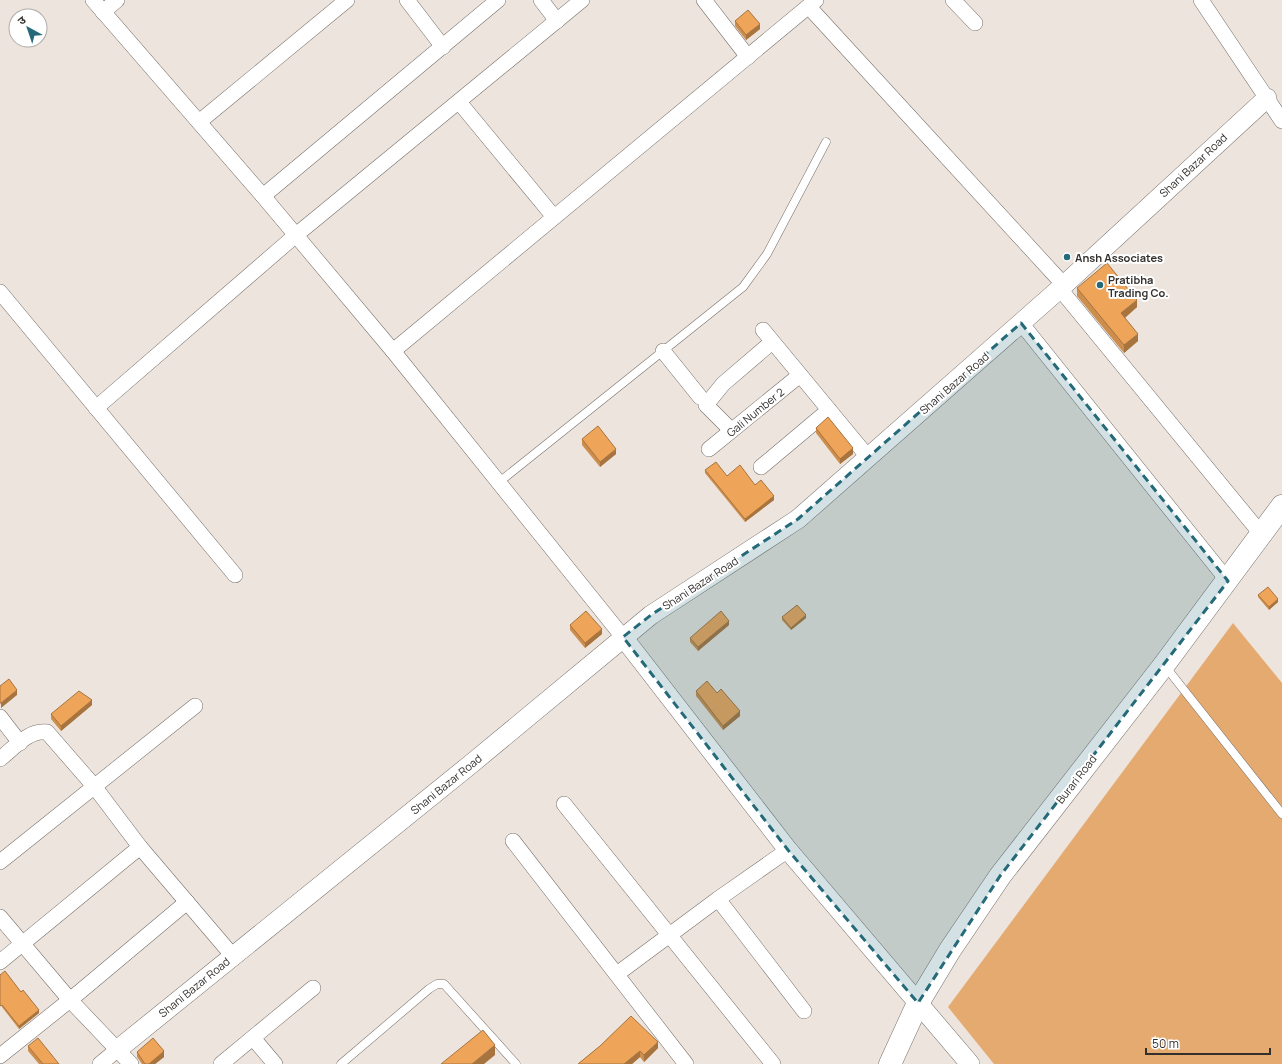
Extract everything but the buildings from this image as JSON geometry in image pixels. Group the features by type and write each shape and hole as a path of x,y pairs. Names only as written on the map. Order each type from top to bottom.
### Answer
{"main road":[{"name":"Burari Road","path":"890,1064 918,1003 950,950 1000,876 1164,665 1228,581 1282,506"}],"street":[{"path":"93,0 263,196 393,351 623,637 788,850 970,1064"},
{"path":"103,12 117,0"},
{"path":"199,122 347,0"},
{"path":"407,0 443,47"},
{"path":"263,196 498,0"},
{"path":"541,0 557,21"},
{"path":"96,408 296,235 582,0"},
{"path":"704,0 748,57"},
{"path":"953,0 975,23"},
{"path":"1201,0 1282,121"},
{"path":"393,351 813,3 1062,287 1262,535"},
{"name":"Shani Bazar Road","path":"117,1050 232,955 471,764 651,615 798,519 1062,287 1267,98"},
{"path":"458,102 554,217"},
{"path":"0,292 235,575"},
{"path":"1021,323 1228,581"},
{"path":"763,330 868,457"},
{"path":"731,430 706,405 723,384 772,342"},
{"path":"663,351 700,397"},
{"name":"Gali Number 2","path":"709,449 800,375"},
{"path":"762,467 829,410"},
{"path":"0,862 196,706"},
{"path":"0,717 20,743"},
{"path":"0,759 38,731 47,732 94,786 140,846 232,955"},
{"path":"564,804 773,1064"},
{"path":"513,842 686,1064"},
{"path":"0,962 140,846"},
{"path":"617,974 669,934 788,850"},
{"path":"718,899 804,1011"},
{"path":"0,1056 70,1000 187,902"},
{"path":"0,917 70,1000 131,1064"},
{"path":"221,1064 313,988"},
{"path":"253,1038 275,1064"},
{"path":"100,1064 117,1050"}],"lane":[{"path":"498,482 743,286 767,254 826,142"},
{"path":"1164,665 1282,814"},
{"path":"341,1064 429,989 437,984 444,984 516,1064"}],"highlighted area":[{"path":"1021,323 1228,581 1000,876 918,1003 788,850 623,637 651,615 798,519"}],"shaded area":[{"path":"1233,623 1282,683 1282,1064 994,1064 948,1007"}],"place":[{"name":"Ansh Associates","path":"1067,257"},
{"name":"Pratibha Trading Co.","path":"1100,285"}]}
